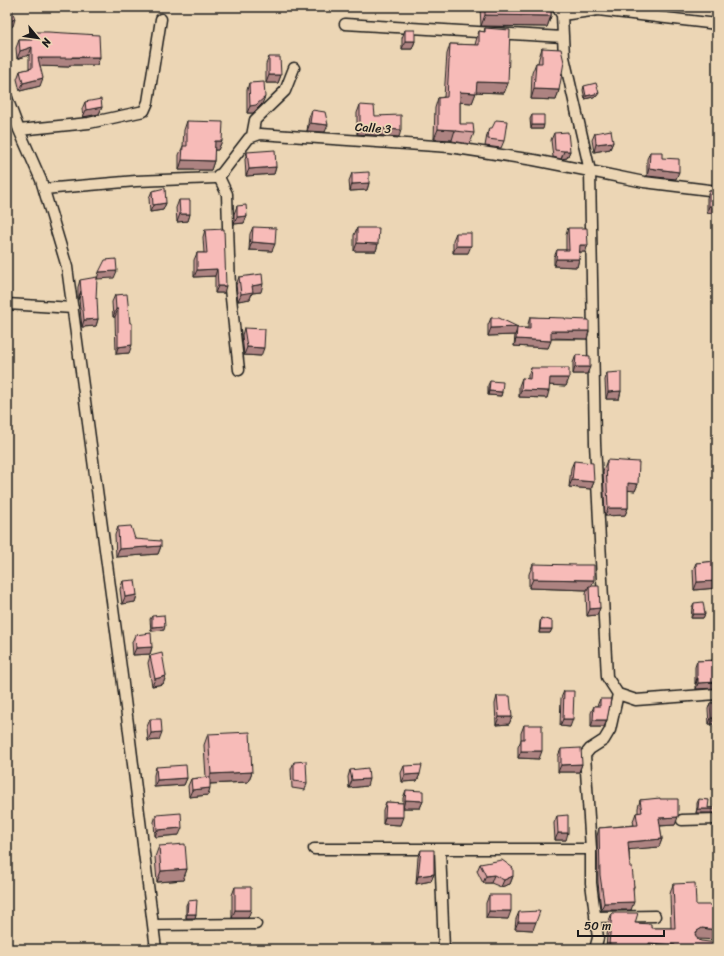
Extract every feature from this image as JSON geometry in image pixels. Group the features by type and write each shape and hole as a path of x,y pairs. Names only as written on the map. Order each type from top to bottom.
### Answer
{"street":[{"path":"717,24 598,10 560,11 564,57 590,170 595,444 607,677 618,694 636,700 717,694"},
{"path":"19,130 89,123 144,111 148,102 161,19"},
{"path":"345,24 563,36"},
{"path":"44,189 136,180 214,178 222,172 252,136 255,120 285,91 294,68"},
{"path":"7,98 41,180 67,267 121,668 156,949"},
{"name":"Calle 3","path":"252,136 260,134 450,147 590,170 644,182 717,191"},
{"path":"218,176 226,194 230,289 239,370"},
{"path":"7,304 73,308"},
{"path":"596,949 598,938 591,883 591,848 585,755 590,749 604,740 610,730 618,694"},
{"path":"682,820 717,819"},
{"path":"314,850 591,848"},
{"path":"440,849 444,949"},
{"path":"595,917 655,916"},
{"path":"153,925 256,924"}],"building":[{"path":"7,7 11,7 15,19 7,22"},
{"path":"485,7 551,7 551,16 485,15"},
{"path":"485,28 510,30 508,83 477,82 476,93 460,92 460,124 473,124 474,133 438,129 438,98 447,97 450,44 479,45 479,31 485,32"},
{"path":"405,30 415,30 415,41 405,41"},
{"path":"32,32 99,35 100,57 38,58 43,78 23,83 20,71 32,68 32,47 20,51 19,40 32,40"},
{"path":"542,48 561,49 564,62 559,90 534,89 536,63 542,63"},
{"path":"269,57 280,57 281,75 269,75"},
{"path":"264,82 265,97 256,105 250,106 249,83"},
{"path":"596,83 599,93 586,96 584,86"},
{"path":"101,99 102,107 86,110 85,102"},
{"path":"360,105 374,106 375,116 401,115 401,130 360,127"},
{"path":"312,110 325,112 328,125 310,123"},
{"path":"532,115 544,115 544,125 532,125"},
{"path":"496,120 507,121 504,141 488,139 489,128 492,128"},
{"path":"187,121 223,122 222,141 215,141 214,161 182,160 183,146 187,146"},
{"path":"611,130 613,142 596,144 595,133"},
{"path":"568,132 570,151 555,150 554,133"},
{"path":"275,150 276,167 249,169 247,152"},
{"path":"650,152 662,152 662,158 679,159 679,172 649,168"},
{"path":"369,172 369,183 352,184 352,173"},
{"path":"165,188 166,203 153,205 152,191"},
{"path":"709,191 717,191 717,206 709,206"},
{"path":"179,200 190,200 190,214 180,214"},
{"path":"246,205 247,216 237,217 237,206"},
{"path":"253,227 276,228 275,244 252,242"},
{"path":"357,228 379,228 378,244 357,243"},
{"path":"568,228 587,228 588,245 580,245 579,259 556,259 557,250 569,250"},
{"path":"224,229 226,286 218,286 217,269 197,270 197,253 207,253 205,230"},
{"path":"456,233 471,233 471,246 456,246"},
{"path":"116,259 117,271 99,272 105,260"},
{"path":"262,274 263,284 252,286 253,292 241,294 239,277"},
{"path":"97,277 96,299 97,298 98,319 84,320 80,280"},
{"path":"127,294 130,323 132,323 132,345 118,347 118,309 116,309 115,295"},
{"path":"530,317 589,320 589,331 551,331 551,341 516,339 517,328 530,329"},
{"path":"491,318 499,318 518,327 491,328"},
{"path":"244,328 265,329 264,348 247,347"},
{"path":"576,355 590,356 590,367 575,367"},
{"path":"531,368 569,368 569,378 550,378 549,391 521,390 522,378 530,379"},
{"path":"621,372 621,391 608,392 607,373"},
{"path":"490,381 503,382 502,392 489,391"},
{"path":"607,460 639,462 638,484 628,483 628,508 608,508"},
{"path":"574,461 593,463 594,482 572,480"},
{"path":"131,526 135,539 161,541 161,546 119,549 118,527"},
{"path":"717,561 717,581 697,582 696,563"},
{"path":"533,564 594,565 594,580 533,579"},
{"path":"135,580 137,595 125,597 123,581"},
{"path":"589,586 599,586 600,608 590,609"},
{"path":"703,602 705,614 693,614 694,603"},
{"path":"164,615 165,626 152,627 152,616"},
{"path":"541,618 552,621 552,629 540,629"},
{"path":"151,633 152,647 136,648 135,635"},
{"path":"162,653 166,676 155,679 150,656"},
{"path":"717,660 717,682 698,683 697,661"},
{"path":"564,691 574,691 573,719 563,719"},
{"path":"497,696 510,696 512,717 499,717"},
{"path":"600,699 611,699 607,720 593,720 594,706 600,706"},
{"path":"710,703 717,703 717,727 716,718 711,718"},
{"path":"150,719 161,719 162,732 151,733"},
{"path":"524,725 542,725 542,751 521,751 521,739 524,739"},
{"path":"250,732 252,772 211,774 208,734"},
{"path":"581,748 582,764 561,765 561,749"},
{"path":"306,761 307,783 294,781 294,762"},
{"path":"186,765 187,778 157,780 156,767"},
{"path":"422,765 420,774 405,775 404,766"},
{"path":"368,768 369,779 352,780 350,770"},
{"path":"210,777 210,788 192,790 191,779"},
{"path":"406,790 423,791 423,801 405,800"},
{"path":"660,798 678,799 678,817 659,818 662,839 628,842 630,867 632,867 634,887 634,902 604,903 600,875 599,828 638,825 636,813 642,812 640,800"},
{"path":"699,799 709,800 708,808 717,807 717,809 697,809"},
{"path":"386,802 403,803 403,817 385,817"},
{"path":"181,813 182,828 157,830 156,815"},
{"path":"568,815 568,833 558,833 557,816"},
{"path":"185,844 187,869 161,871 159,846"},
{"path":"421,850 434,850 434,874 418,876"},
{"path":"502,860 513,868 513,876 504,880 494,875 486,876 480,864"},
{"path":"695,883 696,905 717,905 717,930 702,928 695,934 698,940 717,943 717,947 691,947 691,949 678,949 679,947 675,947 675,945 649,943 649,949 613,949 614,945 609,944 612,913 638,913 635,923 651,924 651,928 675,928 673,884"},
{"path":"235,887 251,887 251,910 235,910"},
{"path":"489,895 511,895 511,911 489,911"},
{"path":"197,900 196,914 187,914 188,901"},
{"path":"540,911 536,922 518,922 519,912"}]}
